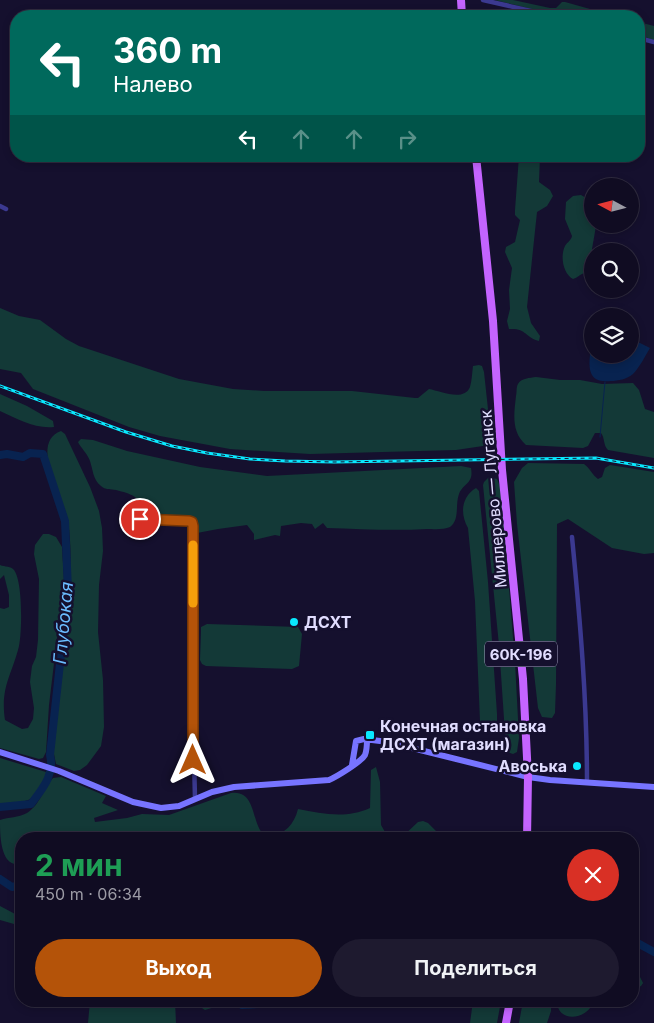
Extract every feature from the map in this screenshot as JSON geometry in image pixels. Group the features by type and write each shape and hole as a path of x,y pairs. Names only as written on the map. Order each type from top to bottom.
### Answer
{"main road":[{"name":"Миллерово — Луганск","path":"477,162 493,322 502,470 523,679 528,777 527,832"},
{"path":"506,1023 509,1007"}],"street":[{"path":"483,0 527,10"},
{"path":"0,206 6,209"},
{"path":"140,519 189,521 192,522 193,526 192,671 195,799"},
{"path":"572,538 584,662 587,782"},
{"path":"0,752 59,771 138,804 161,808 183,804 212,792 234,787 324,781 336,777 365,755 367,739"},
{"path":"352,765 356,741 367,739 401,744 528,777 654,787"}],"green space":[{"path":"495,0 513,0 550,8 556,8 562,2 565,2 594,10 536,10"},
{"path":"645,24 654,26 654,40 645,37"},
{"path":"519,162 540,162 539,182 550,190 553,196 547,206 537,212 527,307 531,323 540,336 539,341 522,331 509,329 507,321 510,309 509,290 512,268 505,252 506,247 515,242 520,220 515,215"},
{"path":"573,196 584,196 584,233 595,233 593,243 584,243 584,274 573,279 565,269 563,250 572,236 565,219 566,202"},
{"path":"0,308 19,316 40,320 79,346 179,379 233,389 352,391 418,398 429,389 457,395 463,394 470,387 473,366 479,365 482,366 484,372 491,437 487,444 483,446 456,450 310,454 230,449 160,436 129,427 33,389 21,373 0,369"},
{"path":"536,377 580,380 602,384 633,383 639,390 645,409 654,412 654,458 608,450 601,433 595,433 588,446 583,448 526,445 521,440 516,429 517,387 521,381"},
{"path":"0,394 27,406 53,421 54,427 33,425 0,411"},
{"path":"61,431 65,434 99,511 103,551 99,585 98,632 103,680 104,727 101,746 87,765 80,770 74,771 56,764 53,749 69,597 70,536 68,521 51,473 48,447 52,437"},
{"path":"81,439 93,440 127,451 200,467 267,476 461,466 471,468 472,473 470,480 459,494 455,520 448,528 377,530 327,528 323,523 315,529 312,524 301,523 281,526 280,536 275,535 254,540 254,534 247,525 197,533 196,521 144,513 141,503 135,497 122,491 104,488 98,484 89,459 78,442"},
{"path":"528,463 584,464 598,479 602,477 605,468 610,465 654,472 654,553 644,554 612,548 568,519 557,524 556,684 555,713 552,718 542,717 538,708 517,524 514,482 522,468"},
{"path":"489,477 497,479 501,489 519,738 517,752 513,754 507,752 506,748 499,645 483,485"},
{"path":"476,488 479,491 488,582 497,714 497,722 492,725 482,724 480,721 475,601 468,528 463,512 467,496"},
{"path":"43,534 56,537 62,547 64,580 49,705 46,752 43,758 39,759 0,748 0,608 9,607 9,595 4,575 0,579 0,565 14,570 19,585 21,607 20,639 5,690 4,709 5,720 22,729 28,728 33,719 34,708 30,682 38,640 39,579 34,554 35,545"},
{"path":"207,624 298,627 302,634 299,666 292,669 206,666 200,660 201,627"},
{"path":"0,758 46,772 41,788 28,800 0,804"},
{"path":"376,767 380,782 381,825 385,832 283,832 294,820 298,809 325,814 352,814 370,808 371,770"},
{"path":"61,777 106,796 102,803 118,810 94,818 95,822 142,814 169,815 231,793 240,794 251,804 262,832 15,832 14,864 5,856 1,842 0,820 27,813 39,801 53,778"},
{"path":"418,822 428,823 437,832 407,832"},
{"path":"0,906 15,914 15,924 0,920"},
{"path":"639,976 643,983 639,987"},
{"path":"89,1007 175,1007 176,1023 88,1023"},
{"path":"200,1007 215,1007 205,1010"},
{"path":"472,1007 500,1007 497,1023 470,1023"},
{"path":"522,1007 551,1007 547,1023 519,1023"},
{"path":"591,1007 585,1013 573,1017 562,1013 558,1008"}],"water":[{"path":"639,342 650,348 633,374 619,380 603,381 597,379 590,371 590,363 639,363"}],"waterway":[{"path":"600,437 605,382"},
{"name":"Глубокая","path":"0,455 7,454 23,457 30,453 43,454 65,521 68,590 50,755 51,769 43,787 31,804 0,807"},
{"name":"Глубокая","path":"0,879 12,887 15,886"},
{"name":"Глубокая","path":"639,944 654,952"}],"railway":[{"path":"0,386 126,432 172,446 250,459 334,462 596,458 654,468"}],"slow traffic":[{"path":"193,545 193,603"}],"place":[{"name":"ДСХТ","path":"294,622"},
{"name":"Конечная остановка ДСХТ (магазин)","path":"370,735"},
{"name":"Авоська","path":"577,766"}],"route":[{"path":"140,519 189,521 192,522 193,526 193,760"}]}
